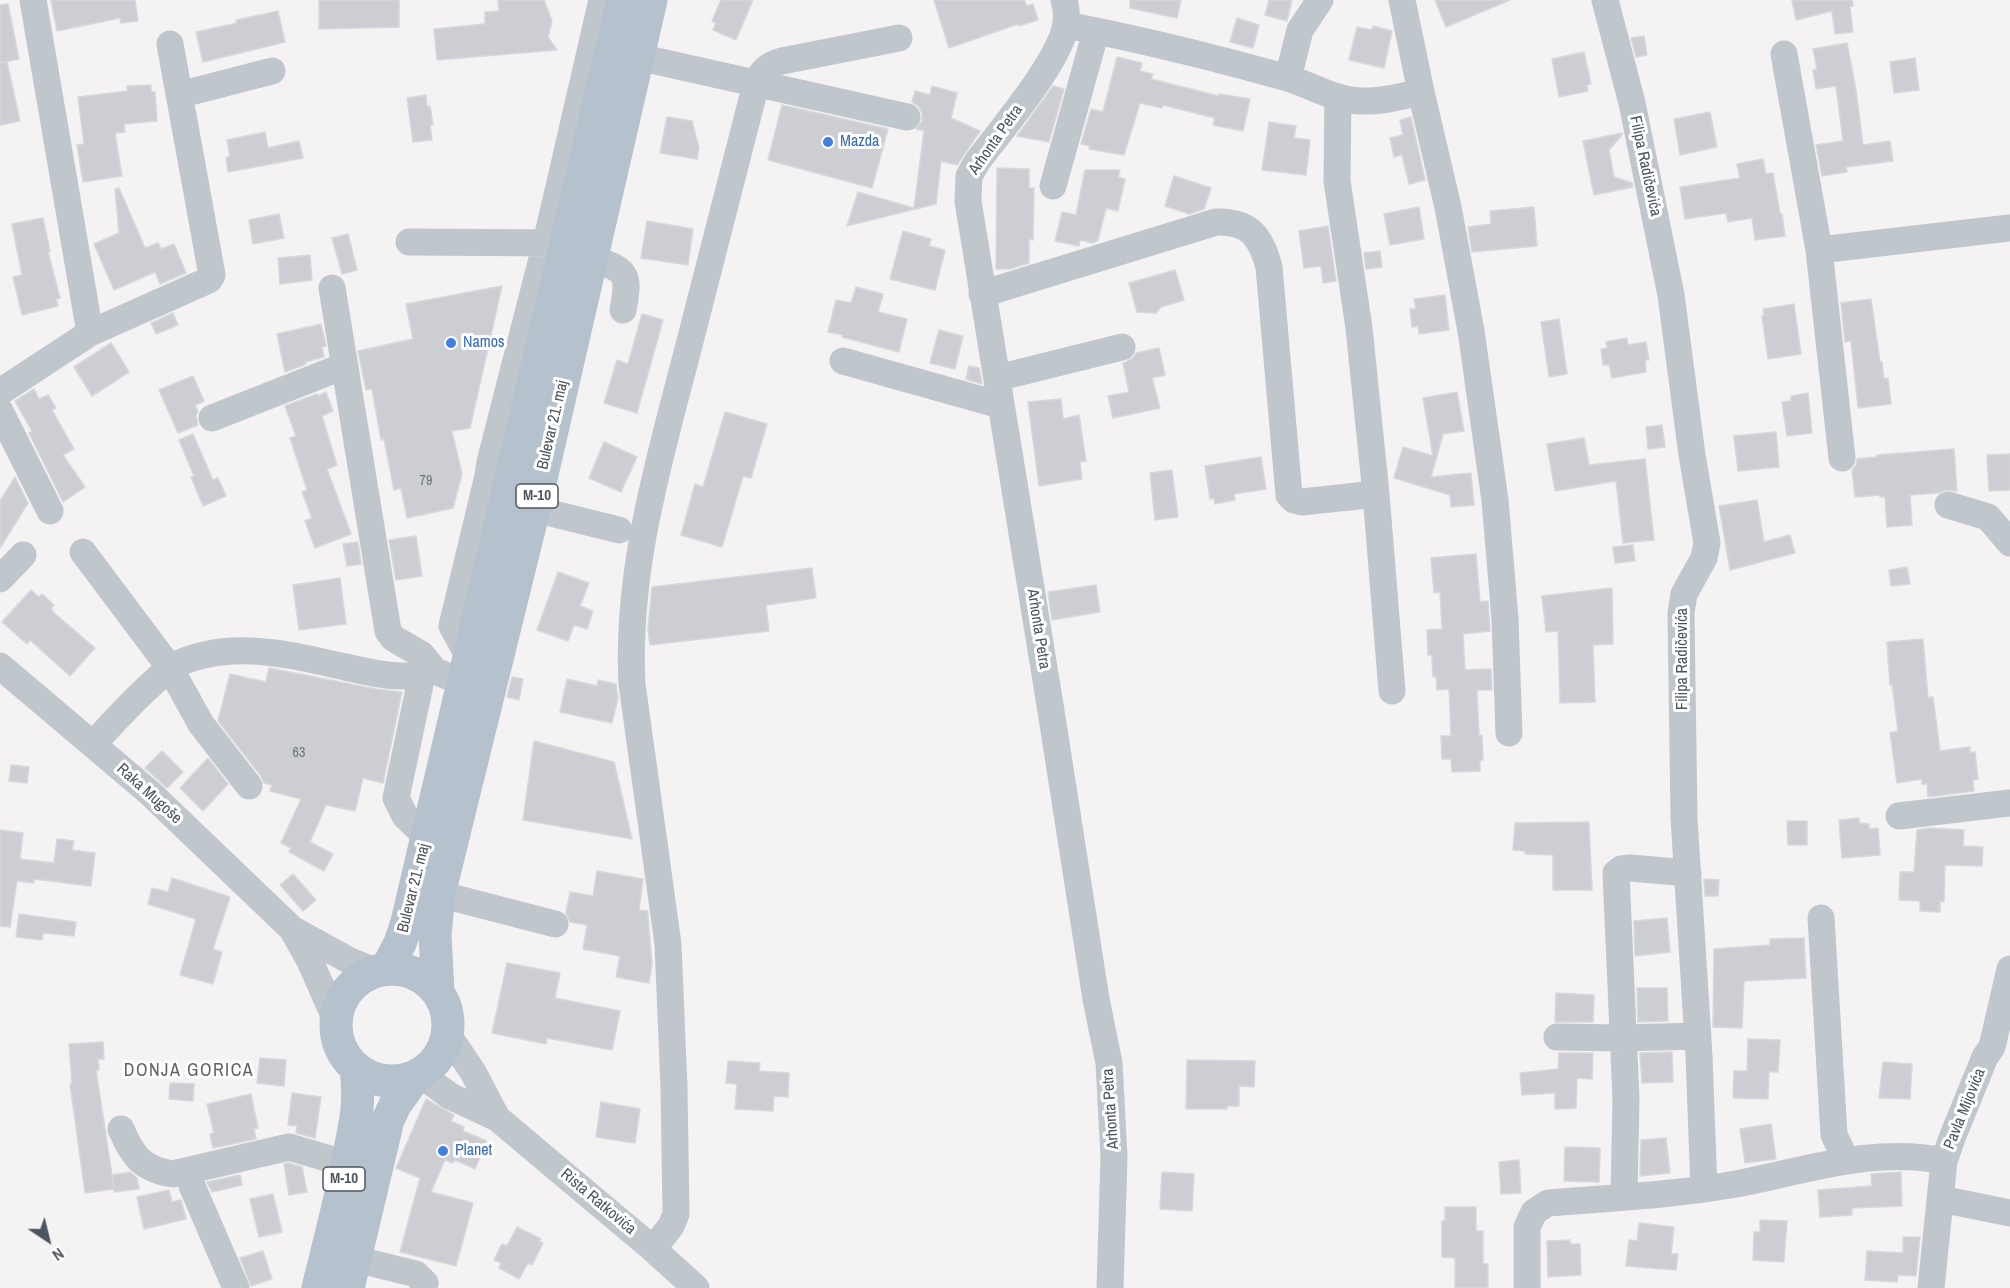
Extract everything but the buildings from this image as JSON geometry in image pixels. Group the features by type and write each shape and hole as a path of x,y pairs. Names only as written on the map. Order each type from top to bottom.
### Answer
{"main road":[{"name":"Bulevar 21. maj","path":"438,992 435,935 440,894 534,509 568,248 623,0"},
{"name":"Bulevar 21. maj","path":"381,970 404,932 427,837 448,672 499,482 534,332 568,248 638,57 651,0"},
{"name":"Bulevar 21. maj","path":"381,970 402,969 416,973 429,981 446,1005 449,1020 448,1035"},
{"path":"336,1020 341,1002 352,985 362,977 381,970"},
{"name":"M-10","path":"336,1020 336,1034 346,1059 369,1077 384,1081 400,1081 418,1075"},
{"name":"M-10","path":"351,1273 388,1120 418,1075 433,1064 442,1051 448,1035"},
{"name":"M-10","path":"318,1288 358,1113 359,1092 356,1068"}],"street":[{"path":"33,0 90,333"},
{"path":"568,248 602,0"},
{"path":"1288,78 1300,30 1320,0"},
{"path":"1402,0 1448,207 1471,332 1495,500 1505,619 1509,733"},
{"name":"Filipa Radičevića","path":"1605,0 1632,103 1671,295 1692,455 1707,543 1704,558 1684,594 1682,613 1684,818 1698,1036 1704,1189"},
{"path":"1065,12 1096,31 1288,78 1338,97 1361,101 1387,99 1421,92"},
{"name":"Arhonta Petra","path":"1065,12 1061,41 1037,81 969,176 968,201 1051,711 1095,999 1108,1063 1114,1157 1110,1288"},
{"path":"1053,186 1096,31"},
{"path":"653,1249 676,1214 668,944 632,684 630,652 643,536 662,447 761,72 775,63 899,38"},
{"path":"0,392 90,333 209,280 213,275 170,44"},
{"path":"1784,54 1819,250 1842,458"},
{"path":"638,57 907,117"},
{"path":"179,95 272,71"},
{"path":"1338,97 1337,181 1359,328 1376,494 1392,691"},
{"path":"982,294 1216,222 1229,221 1240,224 1251,230 1259,242 1269,267 1289,495 1294,500 1302,502 1376,494"},
{"path":"1819,250 2010,228"},
{"path":"409,242 568,248 614,266 623,274 628,284 623,310"},
{"path":"332,288 386,625 393,638 448,672"},
{"path":"997,378 1122,347"},
{"path":"843,361 1000,405"},
{"path":"212,418 344,366"},
{"path":"0,411 50,511"},
{"path":"1948,505 1988,517 2010,543"},
{"path":"534,509 619,530"},
{"path":"83,552 170,668 201,724 249,786"},
{"path":"0,579 23,555"},
{"path":"93,744 144,690 170,668 209,653 242,649 286,654 387,676 448,672"},
{"name":"Raka Mugoše","path":"0,666 150,793 292,929 350,961 381,970"},
{"path":"1899,816 2010,804"},
{"path":"1624,1197 1626,1098 1616,873 1621,869 1630,868 1688,873"},
{"path":"440,894 555,924"},
{"path":"1821,918 1834,1135 1846,1160"},
{"name":"Raka Mugoše","path":"292,929 310,961 336,1020"},
{"name":"Pavla Mijovića","path":"1931,1288 1944,1161 1985,1057 2001,1048 2010,969"},
{"name":"Rista Ratkovića","path":"448,1035 473,1072 497,1118"},
{"path":"1557,1037 1698,1036"},
{"name":"Rista Ratkovića","path":"418,1075 450,1096 497,1118 696,1288"},
{"path":"121,1130 135,1156 144,1165 159,1172 172,1174 289,1147 345,1172 335,1186 304,1288"},
{"path":"1527,1288 1527,1227 1534,1212 1548,1203 1704,1189 1846,1160 1903,1156 1944,1161"},
{"path":"192,1186 236,1288"},
{"path":"1941,1199 2010,1213"},
{"path":"351,1273 416,1274 425,1283 423,1288"}],"place":[{"name":"Mazda","path":"828,142"},
{"name":"Namos","path":"451,343"},
{"name":"Planet","path":"443,1151"}],"district":[{"name":"DONJA GORICA","path":"189,1071"}]}
